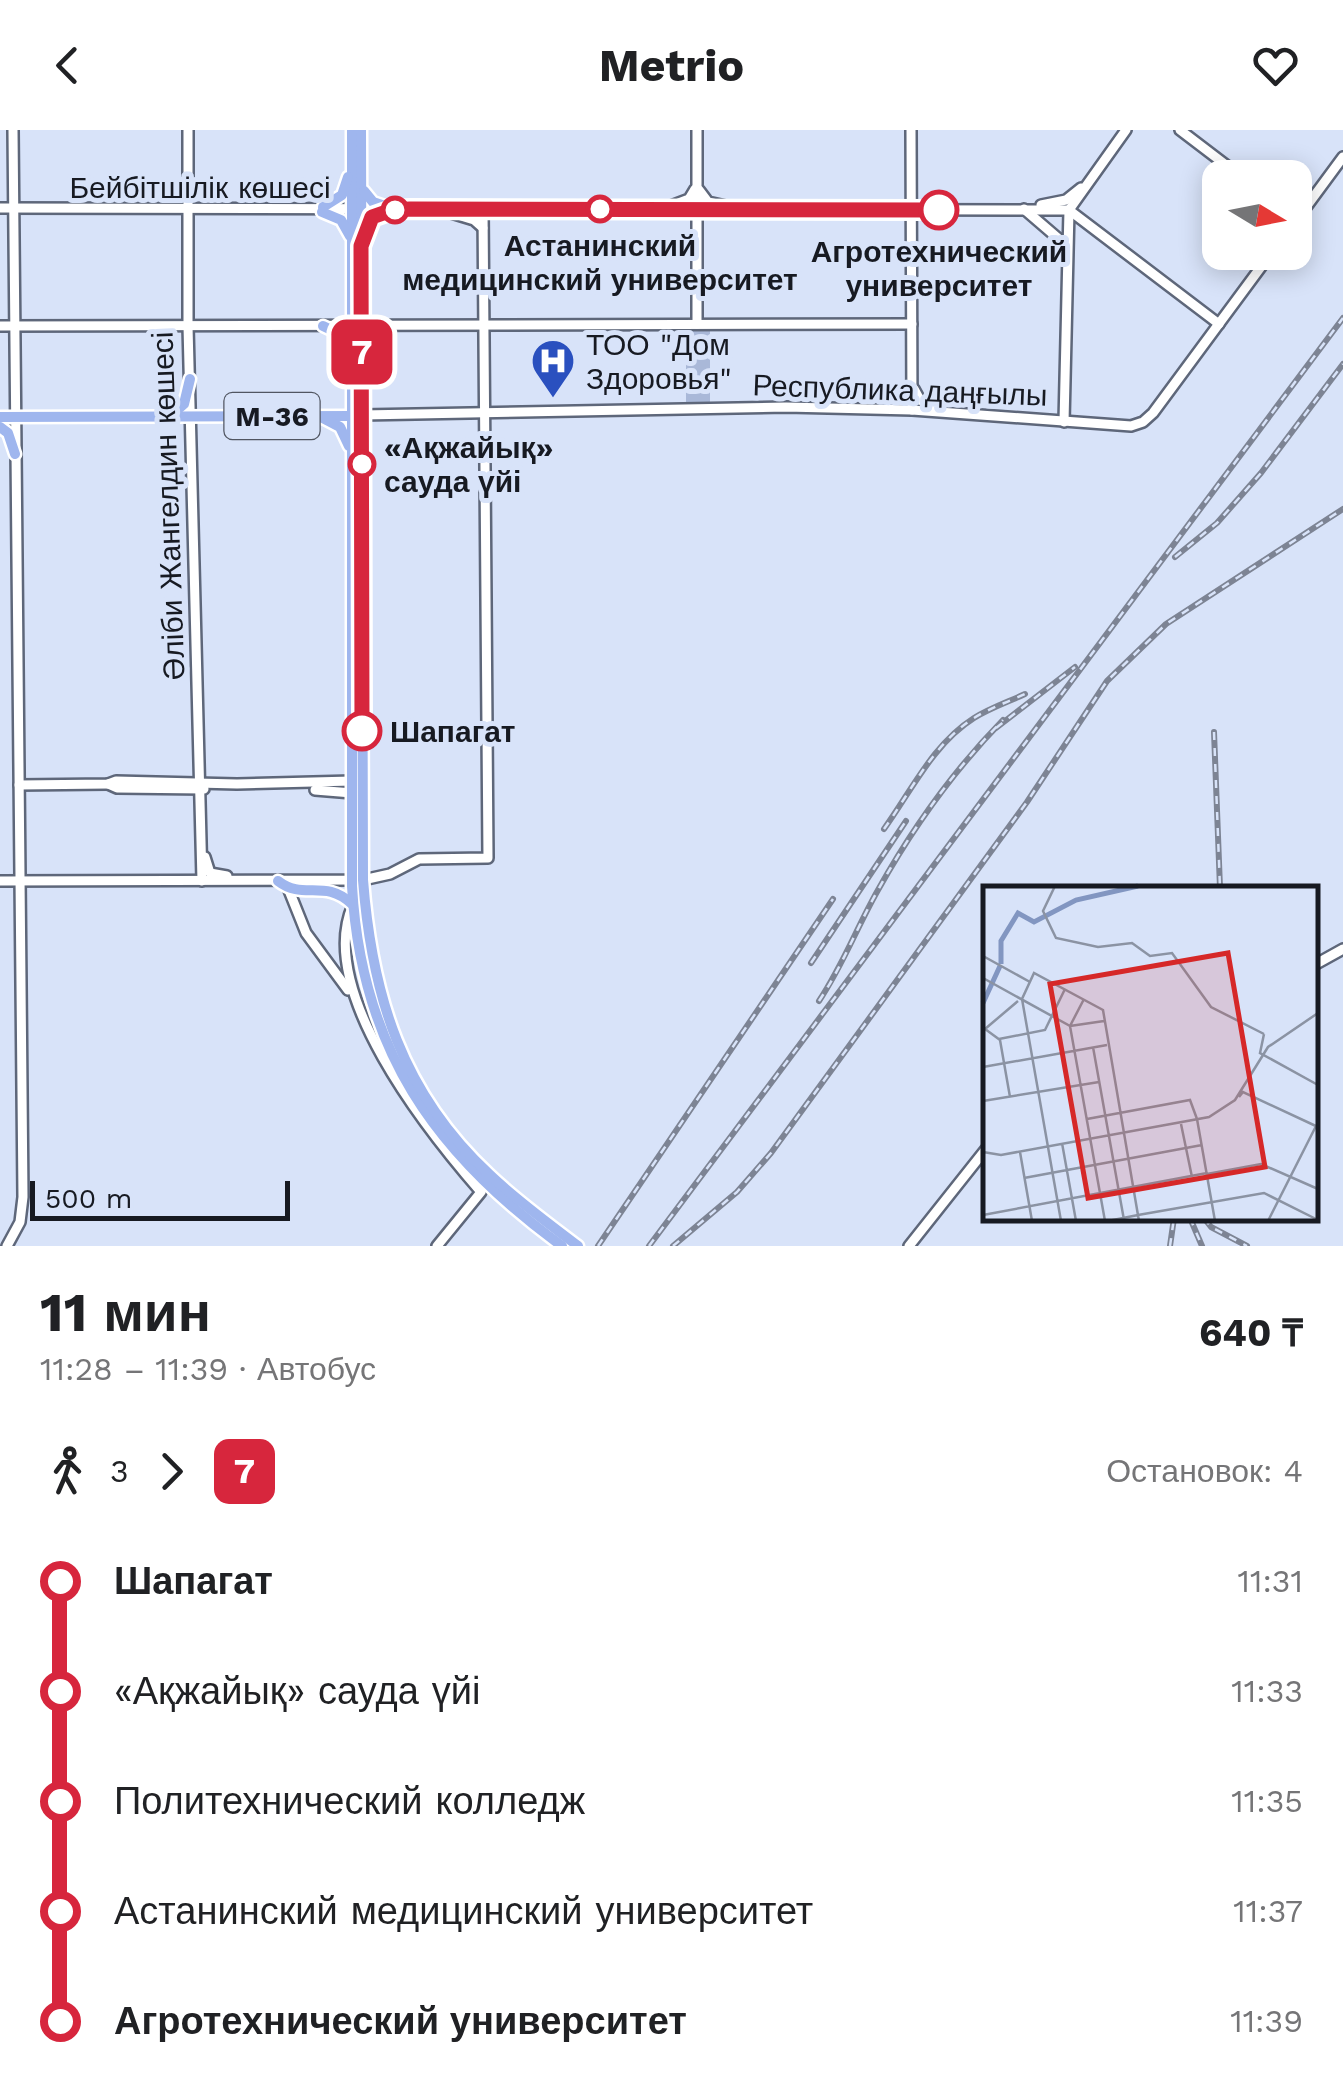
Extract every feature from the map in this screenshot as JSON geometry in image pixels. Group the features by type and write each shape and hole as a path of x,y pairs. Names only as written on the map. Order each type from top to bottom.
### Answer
{"main road":[{"name":"M-36","path":"352,130 357,209 355,415"},
{"name":"M-36","path":"357,209 361,130"},
{"path":"352,157 342,195 322,210 342,220 357,244"},
{"path":"361,182 368,198 395,209"},
{"path":"357,244 368,222 395,209"},
{"path":"323,326 342,335 352,366"},
{"name":"M-36","path":"355,415 352,366 357,326"},
{"path":"168,418 184,404 190,379"},
{"path":"355,415 352,786 360,956 375,1012 418,1104 476,1175 562,1246"},
{"path":"353,905 357,880 355,415"},
{"name":"Республика даңғылы","path":"0,417 355,415"},
{"path":"320,417 344,432 352,459"},
{"path":"0,426 8,434 14,454"},
{"path":"283,884 336,891 353,905 361,921 384,1010 414,1080 435,1112 458,1143 490,1175 578,1246"}],"street":[{"path":"15,130 20,785"},
{"name":"Әліби Жангелдин көшесі","path":"188,130 188,326 202,882"},
{"path":"697,130 697,324"},
{"path":"911,130 912,410"},
{"path":"1064,422 1070,210 1126,130"},
{"path":"1180,130 1220,160"},
{"path":"1312,198 1343,157"},
{"path":"661,209 689,199 697,182"},
{"path":"697,182 708,202 733,210"},
{"path":"1024,209 1066,200 1088,184"},
{"path":"188,228 183,219 164,210 188,192 195,200 218,208"},
{"path":"444,209 474,220 483,232"},
{"path":"483,232 489,220 504,209"},
{"path":"1024,209 1068,246"},
{"name":"Бейбітшілік көшесі","path":"0,210 1070,210"},
{"name":"Бейбітшілік көшесі","path":"188,210 322,210"},
{"path":"0,881 283,884 390,874 419,859 488,858 483,210"},
{"path":"1070,210 1219,324 1259,270"},
{"path":"1068,246 1072,231 1078,228 1088,228 1102,236"},
{"path":"0,326 912,324"},
{"name":"Республика даңғылы","path":"355,415 786,407 912,410 1137,425 1153,413 1219,324"},
{"path":"466,325 484,341"},
{"path":"912,380 920,400 956,414"},
{"path":"8,1246 20,1222 24,1197 16,417"},
{"path":"20,785 116,781 201,786 352,786"},
{"path":"163,882 194,873 201,834"},
{"path":"201,834 210,872 245,882"},
{"path":"283,884 306,933 358,1004"},
{"path":"353,905 346,928 346,957 347,976 358,1004 413,1107 481,1192 437,1246"},
{"path":"1318,963 1343,949"},
{"path":"909,1246 983,1154"}],"shaded area":[{"path":"686,331 710,331 710,403 686,403"}],"railway":[{"path":"649,1246 1343,318"},
{"path":"1175,557 1217,523 1261,473 1343,364"},
{"path":"673,1246 737,1192 771,1153 1027,802 1107,681 1166,624 1343,509"},
{"path":"996,728 1075,667"},
{"path":"884,829 947,741 974,718 1025,694"},
{"path":"819,1001 905,845 951,780 1003,720"},
{"path":"1214,732 1220,886"},
{"path":"811,963 906,821"},
{"path":"598,1246 833,899"},
{"path":"1170,1246 1174,1221"},
{"path":"1191,1221 1202,1246"},
{"path":"1206,1221 1247,1246"}],"bus line":[{"name":"7","path":"362,731 361,246 372,217 410,209 939,210"}],"place":[{"name":"Астанинский медицинский университет","path":"600,209"},
{"name":"Агротехнический университет","path":"939,210"},
{"name":"ТОО \"Дом Здоровья\"","path":"553,399"},
{"name":"«Ақжайық» сауда үйі","path":"362,464"},
{"name":"Шапагат","path":"362,731"}]}
